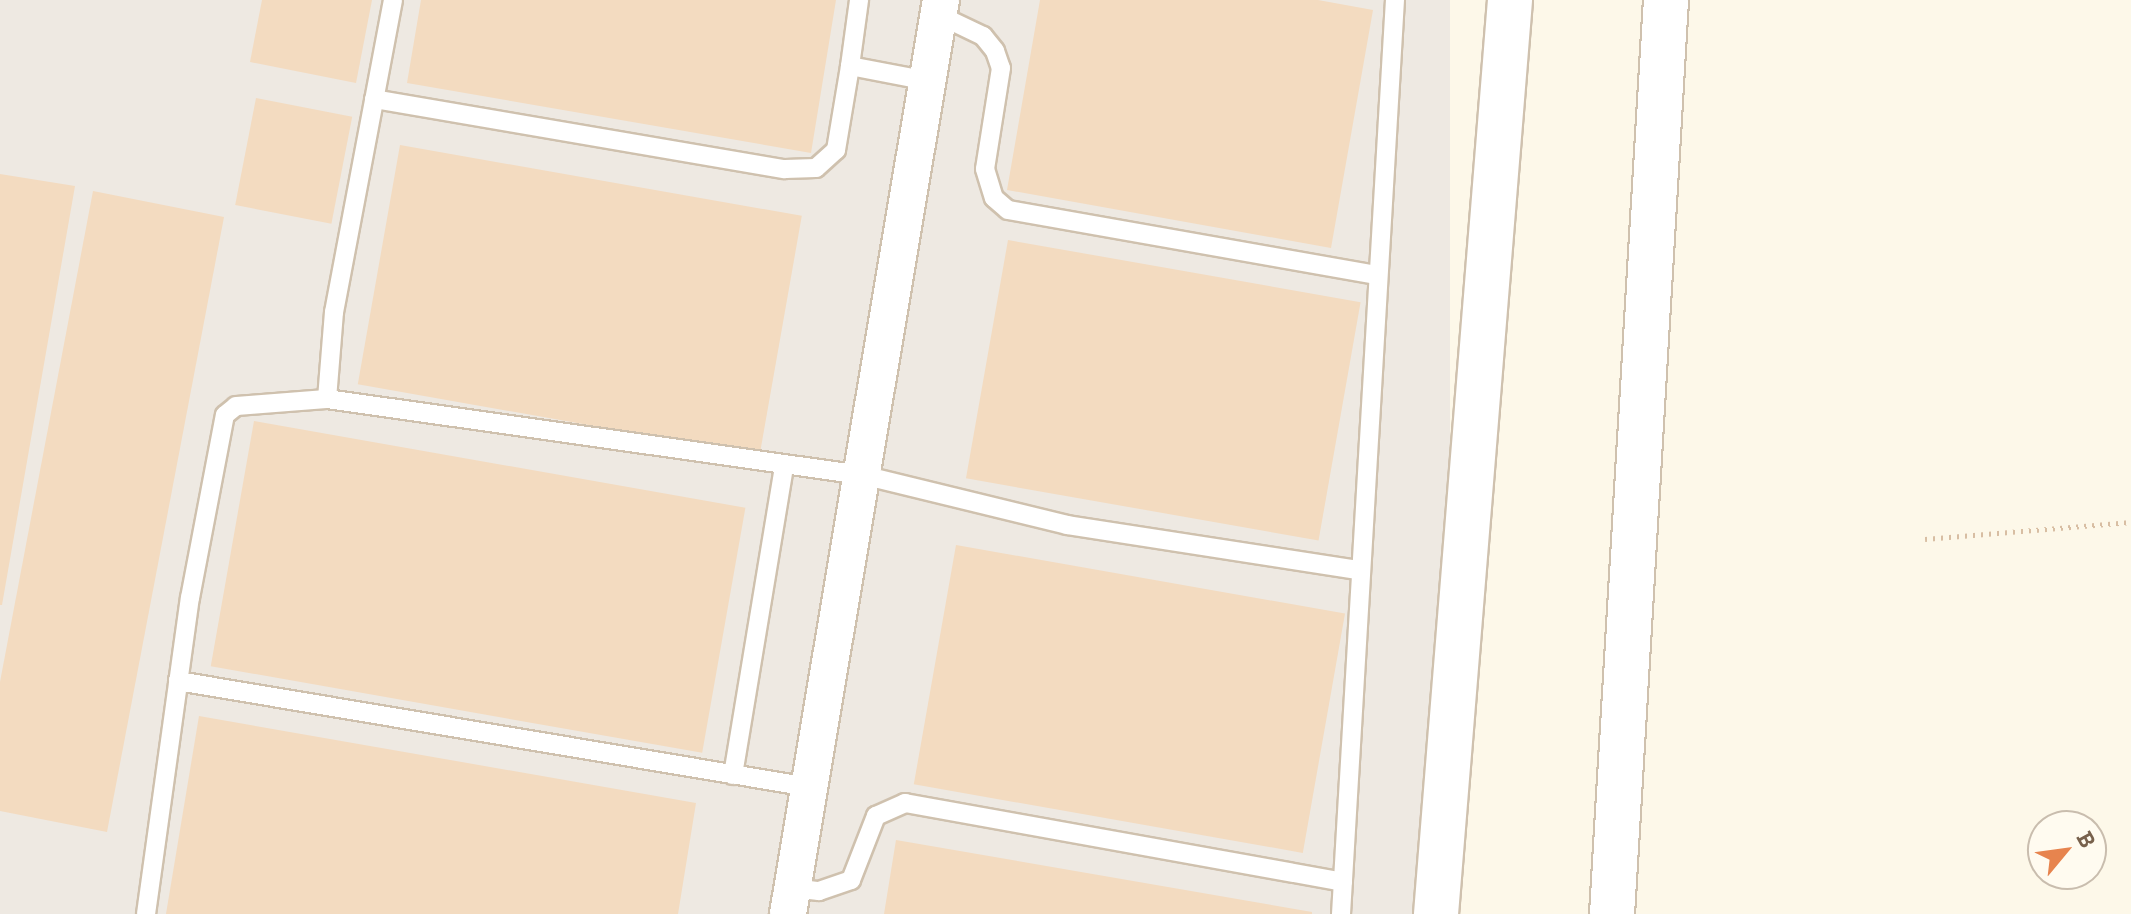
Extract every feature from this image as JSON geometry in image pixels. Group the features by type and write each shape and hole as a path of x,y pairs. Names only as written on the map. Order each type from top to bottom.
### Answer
{"street":[{"path":"1436,914 1510,0"},
{"path":"1612,914 1628,743 1666,0"},
{"path":"790,901 940,8"}],"lane":[{"path":"327,399 334,312 393,0"},
{"path":"374,99 785,169 816,168 836,150 859,0"},
{"path":"1341,914 1375,275 1395,0"},
{"path":"940,8 983,36 995,51 1001,68 985,169 994,198 1008,210 1375,275"},
{"path":"850,66 928,81"},
{"path":"146,914 178,681 225,415 236,406 327,399 784,467 862,475 1067,525 1359,570"},
{"path":"733,775 784,467"},
{"path":"178,681 809,787"},
{"path":"790,901 851,880 876,816 905,803 1343,882"}],"path":[{"path":"1925,539 2131,522"}],"shaded area":[{"path":"0,0 1450,0 1450,914 0,914"}],"building":[{"path":"262,0 372,0 356,83 250,62"},
{"path":"421,0 836,0 811,153 407,83"},
{"path":"1040,0 1318,0 1373,10 1331,248 1007,190"},
{"path":"256,98 352,117 331,224 235,205"},
{"path":"400,145 802,216 760,455 358,384"},
{"path":"0,174 75,186 2,605 0,605"},
{"path":"93,191 224,217 107,832 0,811 0,682"},
{"path":"1008,240 1361,302 1319,540 966,478"},
{"path":"254,421 745,508 702,753 211,666"},
{"path":"956,545 1345,614 1303,853 914,784"},
{"path":"199,716 696,803 678,914 166,914"},
{"path":"896,840 1312,912 1312,914 884,914"}]}
